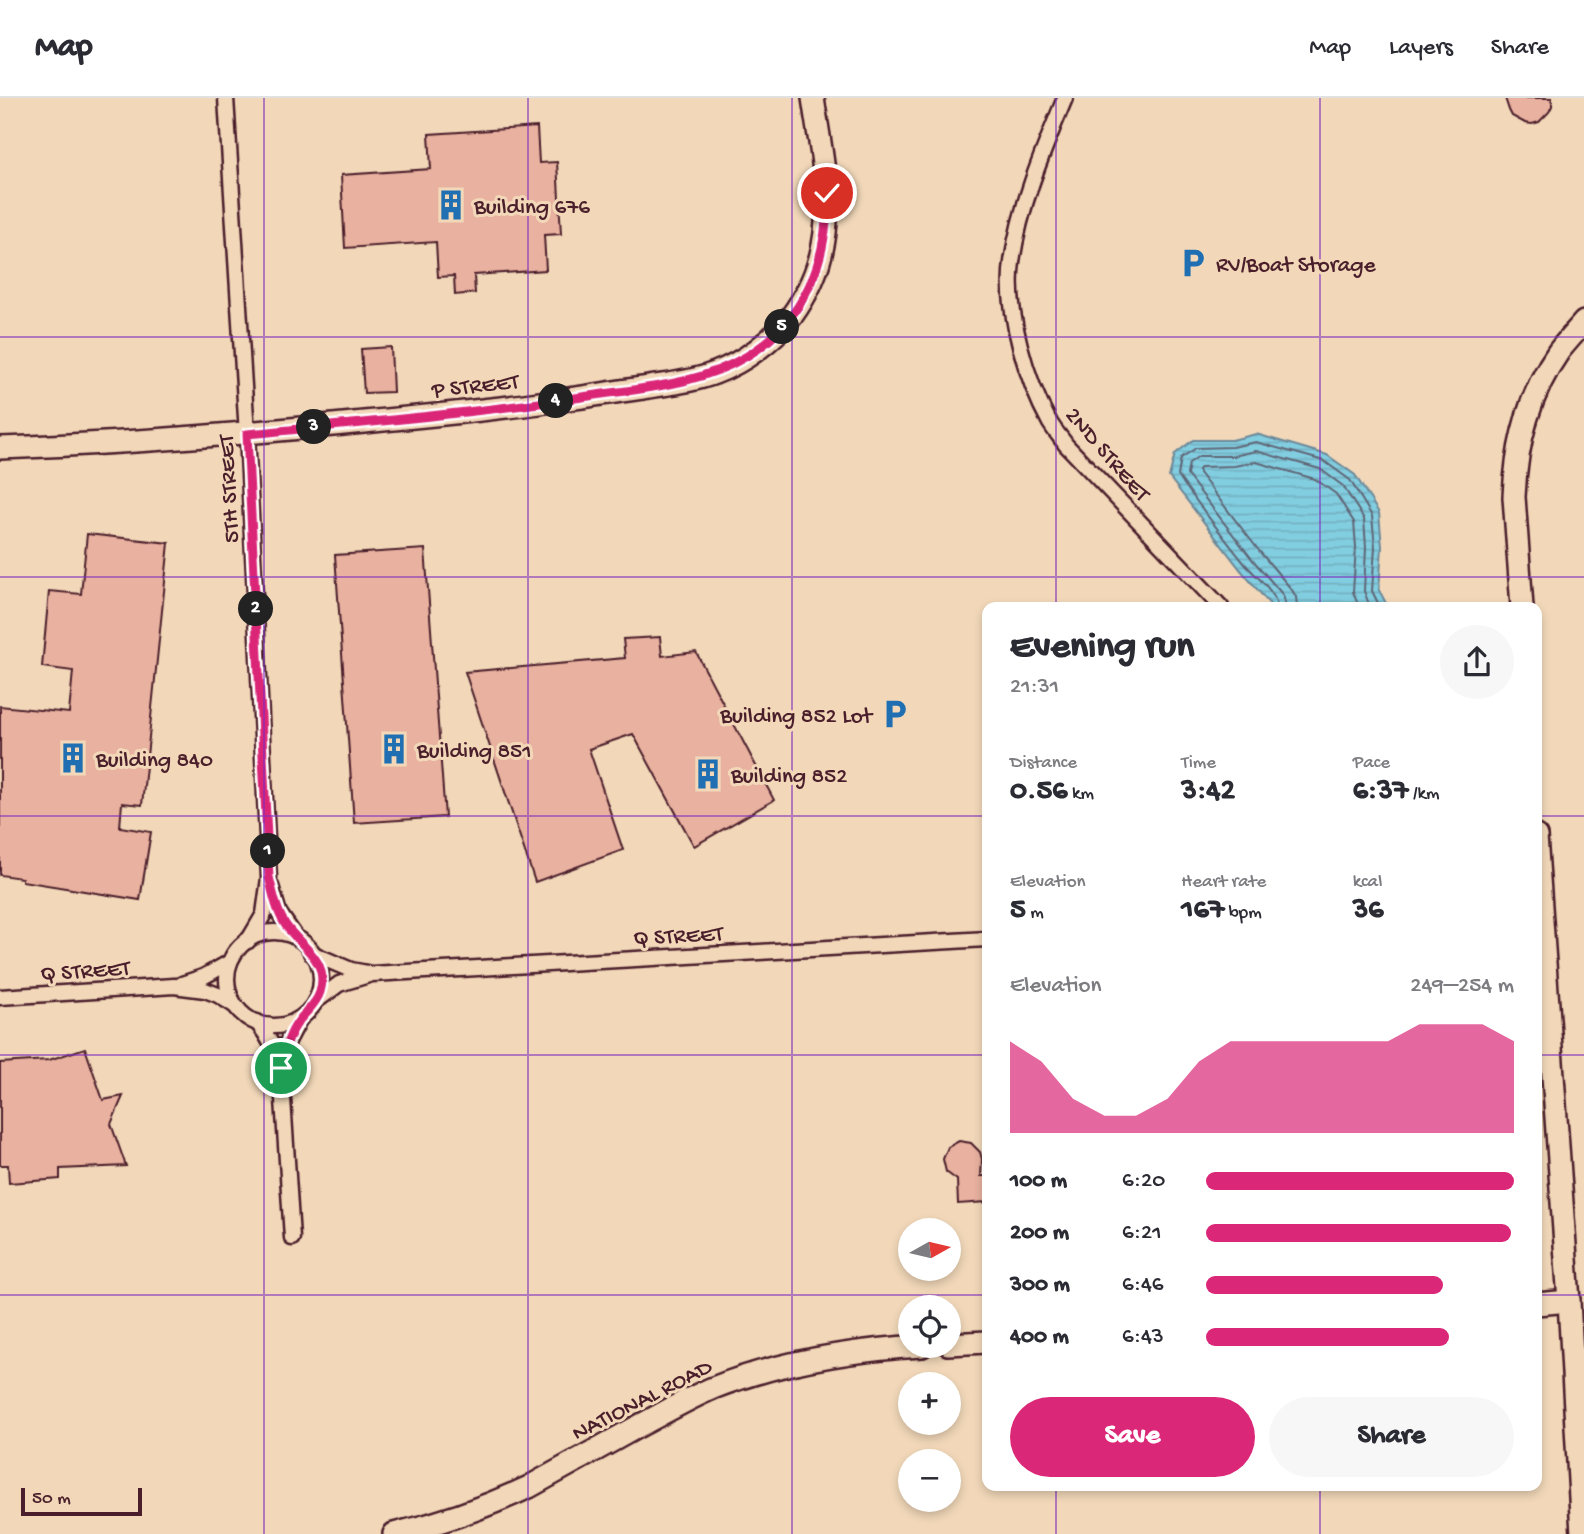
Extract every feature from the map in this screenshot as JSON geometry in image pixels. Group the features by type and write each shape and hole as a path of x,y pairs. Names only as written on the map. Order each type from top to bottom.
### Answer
{"main road":[{"name":"P STREET","path":"0,448 247,434 508,408 675,383 716,373 749,355 777,332 790,318 815,273 824,243 828,211 813,98"},
{"path":"1522,602 1514,497 1520,440 1541,382 1560,351 1584,321"},
{"path":"1542,921 1583,1534"},
{"path":"1542,1303 1569,1301"},
{"path":"961,1343 982,1342"},
{"name":"NATIONAL ROAD","path":"394,1534 451,1518 529,1487 712,1388 804,1361 898,1348"}],"street":[{"name":"5TH STREET","path":"226,98 247,434 269,877 264,914 248,941"},
{"name":"2ND STREET","path":"1065,98 1027,196 1011,265 1013,311 1028,374 1051,424 1066,445 1216,602"},
{"name":"5TH STREET","path":"269,877 279,913 295,937"},
{"path":"281,1068 288,1041 320,991 321,971 312,953 295,937 278,931 257,934 230,962 227,985 234,1005 257,1022 268,1026 288,1026 299,1020"},
{"name":"Q STREET","path":"315,1002 339,984 372,974 982,939"},
{"name":"Q STREET","path":"312,953 344,968 372,974"},
{"name":"Q STREET","path":"174,986 203,977 230,962"},
{"name":"Q STREET","path":"0,997 174,986 205,990 234,1005"},
{"path":"257,1022 272,1042 281,1068 292,1238"}],"water":[{"path":"1256,434 1327,455 1355,475 1379,513 1382,547 1379,590 1385,602 1268,602 1169,477 1175,454 1193,440 1232,440"}],"building":[{"path":"1505,98 1552,98 1552,106 1539,122 1525,123 1512,116"},
{"name":"Building 676","path":"537,127 539,163 557,162 561,234 544,235 546,270 474,275 475,293 455,295 454,276 438,277 436,242 345,248 341,175 431,169 429,134"},
{"path":"391,347 393,392 364,393 361,349"},
{"name":"Building 840","path":"87,534 169,543 142,805 122,803 120,827 151,832 140,900 0,875 0,706 69,713 73,671 42,667 49,591 81,594"},
{"name":"Building 851","path":"425,549 445,817 354,823 335,555"},
{"name":"Building 852","path":"660,637 662,656 696,652 774,800 694,846 633,734 589,749 623,850 535,882 465,672 625,658 623,639"},
{"path":"85,1048 103,1100 123,1096 111,1124 126,1166 60,1169 60,1179 9,1183 8,1165 0,1165 0,1063 49,1060"},
{"path":"959,1141 971,1143 980,1152 982,1202 958,1204 957,1180 946,1172 943,1159 948,1147"}],"place":[{"name":"Building 676","path":"451,205"},
{"name":"RV/Boat Storage","path":"1193,263"},
{"name":"Building 852 Lot","path":"895,714"},
{"name":"Building 851","path":"394,749"},
{"name":"Building 840","path":"73,758"},
{"name":"Building 852","path":"708,774"}],"route":[{"path":"281,1068 293,1030 315,1002 320,991 321,971 312,953 285,924 279,913 269,877 247,434 508,408 675,383 716,373 763,345 790,318 799,304 815,273 824,243 827,193"}]}
